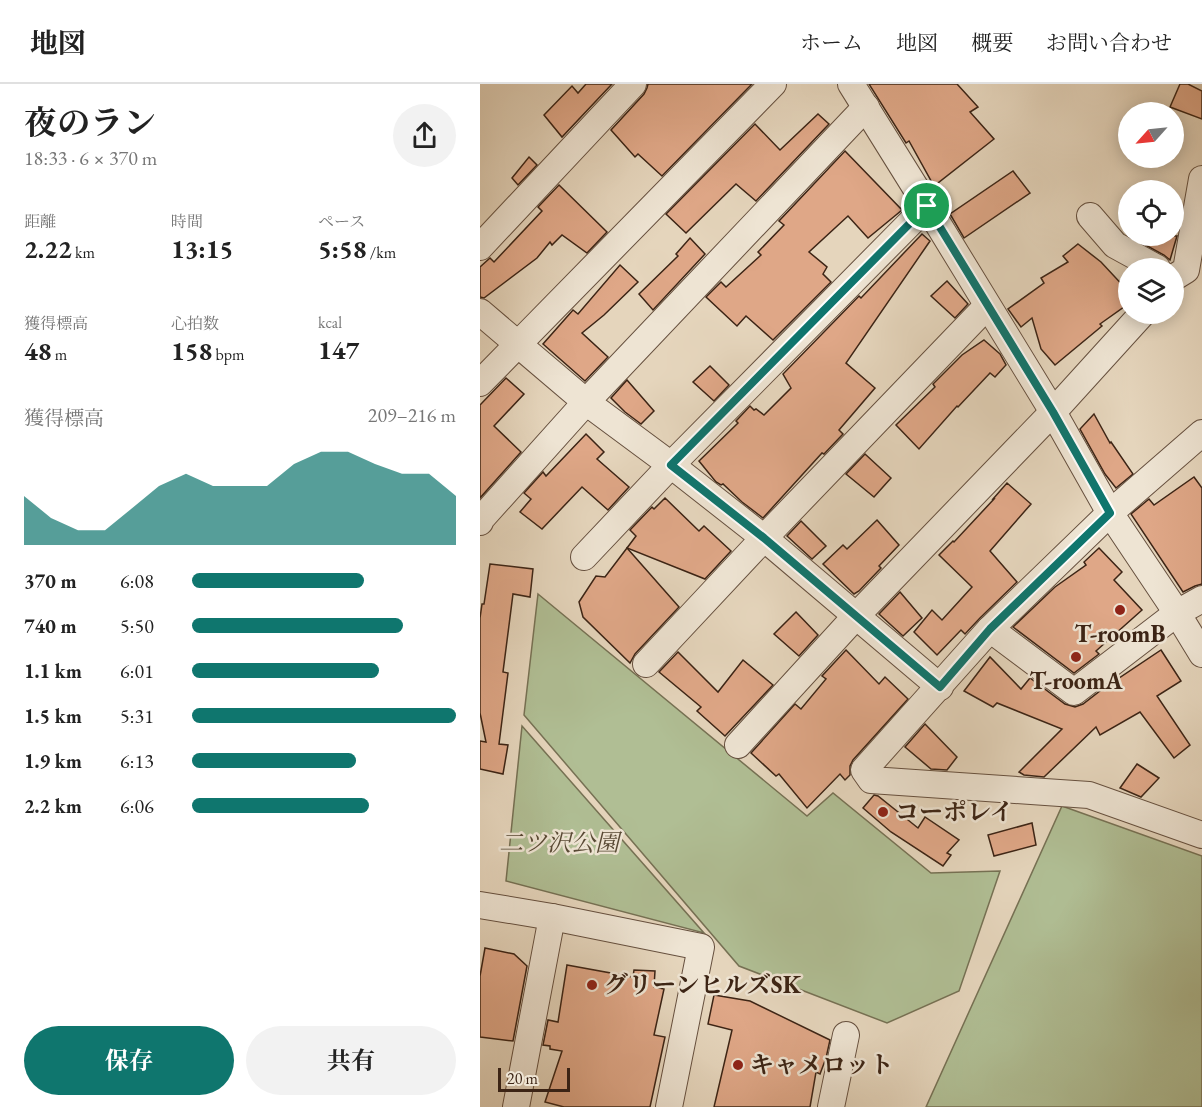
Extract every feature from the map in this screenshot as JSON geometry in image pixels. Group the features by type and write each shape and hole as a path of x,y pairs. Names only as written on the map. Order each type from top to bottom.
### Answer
{"street":[{"path":"480,247 633,84"},
{"path":"480,383 773,84"},
{"path":"851,84 1053,412 1110,513 1202,654"},
{"path":"480,522 586,402 866,107"},
{"path":"1184,262 1202,179"},
{"path":"584,557 671,465 927,206"},
{"path":"1090,216 1115,245 1139,258"},
{"path":"646,664 987,306"},
{"path":"480,312 586,402 764,538 940,687"},
{"path":"738,745 856,616 1053,412 1133,324"},
{"path":"1202,433 1110,513 990,629 864,770 872,780 1089,795 1202,835"},
{"path":"990,629 1074,692 1177,613 1202,599"},
{"path":"480,905 701,947 669,1107"},
{"path":"516,1107 552,917"},
{"path":"831,1107 846,1035"}],"green space":[{"path":"538,594 807,816 833,793 931,873 1000,871 959,991 887,1023 739,966 524,715"},
{"name":"二ツ沢公園","path":"522,726 704,933 506,881"},
{"path":"1062,806 1202,856 1202,1107 926,1107"}],"building":[{"path":"586,84 612,84 562,137 544,115 572,86 578,93"},
{"path":"648,84 752,84 662,176 638,154 635,157 611,130 644,94"},
{"path":"869,84 957,84 978,107 970,112 994,139 934,186 909,141 906,143"},
{"path":"1180,84 1188,84 1202,91 1202,119 1184,112 1184,102 1172,102"},
{"path":"818,114 829,124 756,201 736,184 686,233 666,214 755,124 780,150"},
{"path":"845,151 902,210 868,238 848,216 809,252 827,267 823,274 831,282 773,340 746,316 737,326 706,297 721,282 726,287 761,255 758,252 784,225 779,221"},
{"path":"529,157 537,165 518,185 512,178"},
{"path":"1013,171 1030,193 964,238 950,214"},
{"path":"559,185 607,232 587,253 562,235 552,245 550,242 537,258 484,298 480,297 480,267 490,258 494,262 542,211 538,207"},
{"path":"922,234 930,241 846,363 875,388 839,430 843,434 824,454 822,453 763,518 723,484 716,482 699,461 738,423 736,421 750,406 764,415 791,388 783,374 859,296 861,298"},
{"path":"690,238 705,254 653,310 639,294 678,256 676,254"},
{"path":"1078,244 1101,262 1118,280 1118,311 1100,324 1102,326 1055,365 1041,349 1032,318 1021,327 1008,309 1044,283 1041,278 1068,262 1063,256"},
{"path":"1147,246 1174,246 1171,258"},
{"path":"620,265 638,282 582,333 608,357 585,381 543,344 573,310 578,314"},
{"path":"947,281 968,304 955,318 931,296"},
{"path":"984,340 1000,354 1006,365 995,377 990,373 919,449 896,425 935,387 933,384 962,355"},
{"path":"710,366 729,385 714,401 693,382"},
{"path":"506,378 524,394 494,426 521,452 480,498 480,405"},
{"path":"627,380 654,411 641,424 611,398"},
{"path":"1094,414 1110,443 1133,474 1116,488 1105,474 1080,429"},
{"path":"586,434 604,452 597,459 629,487 608,510 582,487 542,529 520,512 531,499 524,493 543,472 546,476"},
{"path":"865,454 891,478 874,497 846,474"},
{"path":"1194,477 1202,488 1202,584 1183,592 1131,514 1149,499 1154,505"},
{"path":"1007,483 1031,504 990,551 1017,582 965,634 961,630 937,655 914,632 932,610 942,620 972,587 939,555 954,542"},
{"path":"665,498 699,531 704,526 731,551 705,579 627,548 636,536 630,530 652,507 654,509"},
{"path":"877,520 899,545 879,566 881,568 854,594 823,564 843,545 847,549"},
{"path":"801,521 826,546 812,559 787,536"},
{"path":"627,548 679,607 635,654 630,663 583,617 579,602 596,576 605,577"},
{"path":"1099,548 1122,572 1114,580 1142,610 1096,651 1099,654 1074,673 1013,627 1055,587 1086,565 1084,562"},
{"path":"490,564 533,569 530,597 513,594 503,672 508,673 499,744 508,745 503,774 480,769 480,741 486,742 480,713 480,618"},
{"path":"900,592 922,618 903,636 879,614"},
{"path":"796,612 818,635 799,656 774,634"},
{"path":"846,650 879,684 885,677 908,699 853,760 850,775 845,780 840,774 807,808 779,774 776,776 751,753 795,704 801,709 826,679 822,676"},
{"path":"1161,650 1181,681 1157,696 1190,745 1174,758 1140,712 1100,735 1096,727 1044,777 1024,775 1019,772 1062,729 997,703 993,707 964,691 990,657 1021,689 1030,678 1065,704 1075,707 1083,704 1118,677"},
{"path":"678,652 718,692 743,660 773,685 725,736 697,711 701,707 659,672"},
{"path":"925,724 957,757 947,770 931,769 905,747"},
{"path":"1137,764 1159,778 1141,797 1120,788"},
{"path":"874,795 918,828 925,817 959,840 947,853 951,855 943,866 891,832 863,808"},
{"path":"1032,823 1036,845 994,856 988,835"},
{"path":"485,948 514,954 527,966 513,1041 480,1037 480,976"},
{"path":"567,965 633,977 634,970 655,971 654,987 664,989 654,1035 665,1037 650,1107 564,1107 545,1102 562,1051 543,1045 548,1020 558,1022"},
{"path":"714,995 750,1001 830,1040 820,1074 816,1072 810,1107 714,1107 732,1030 708,1024"}],"place":[{"name":"T-roomB","path":"1120,610"},
{"name":"T-roomA","path":"1076,657"},
{"name":"コーポレイ","path":"883,812"},
{"name":"グリーンヒルズSK","path":"592,985"},
{"name":"キャメロット","path":"738,1065"}],"route":[{"path":"927,206 1053,412 1110,513 990,629 940,687 764,538 671,465 927,206"}]}
